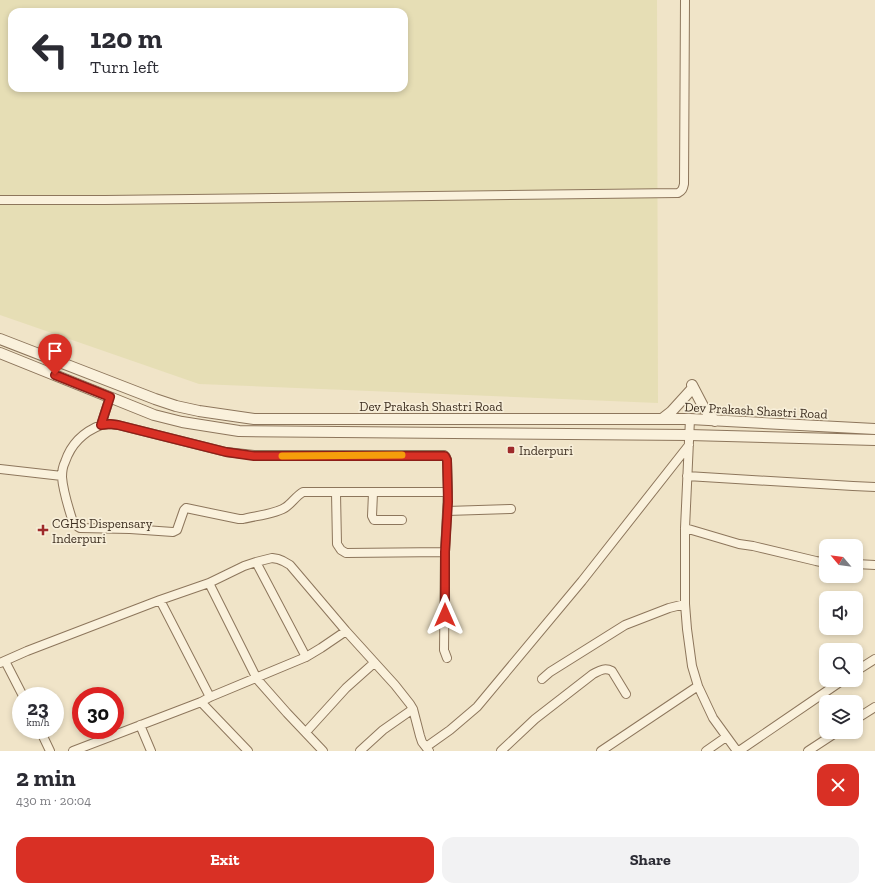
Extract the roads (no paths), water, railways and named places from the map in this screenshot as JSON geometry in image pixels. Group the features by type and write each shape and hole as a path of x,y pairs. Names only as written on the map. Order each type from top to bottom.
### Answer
{"street":[{"path":"0,200 678,193 684,188 685,0"},
{"name":"Dev Prakash Shastri Road","path":"0,339 169,404 199,411 254,419 690,419 875,429"},
{"name":"Dev Prakash Shastri Road","path":"0,353 154,415 182,422 239,431 689,440 875,440"},
{"path":"662,419 671,412 691,388 704,408 715,421"},
{"path":"101,425 110,397"},
{"path":"690,419 685,528 686,629 692,666 698,686 713,718 738,751 833,687"},
{"path":"447,658 444,650 445,552 448,492 447,460 444,455 254,456 226,452 110,424 101,425 82,436 69,452 64,464 62,476 72,519 77,527 173,532 177,530 186,508 239,519 282,510 303,492 448,492"},
{"path":"18,687 3,662 160,600 209,583 244,566 272,558 278,559 290,565 399,690 413,710 422,742 427,749 477,707 582,581 689,440"},
{"path":"0,470 62,476"},
{"path":"687,476 875,487"},
{"path":"336,493 337,541 339,548 343,552 445,552"},
{"path":"373,493 372,516 374,520 402,520"},
{"path":"448,511 511,510"},
{"path":"685,528 739,544 819,562"},
{"path":"256,562 306,657"},
{"path":"863,564 875,565"},
{"path":"209,583 257,678 323,751"},
{"path":"160,600 210,697"},
{"path":"542,679 550,672 625,625 669,608 685,604"},
{"path":"73,751 200,702 306,657 346,631"},
{"path":"863,666 875,658"},
{"path":"306,732 346,688 374,663"},
{"path":"501,751 535,719 593,674 602,669 612,671 626,694"},
{"path":"602,751 698,686"},
{"path":"200,702 248,751"},
{"path":"863,715 875,707"},
{"path":"360,751 383,730 413,710"},
{"path":"140,725 152,751"},
{"path":"706,751 726,737"},
{"path":"44,739 50,751"},
{"path":"808,751 826,739"}],"place":[{"name":"Inderpuri","path":"511,450"},
{"name":"CGHS Dispensary Inderpuri","path":"43,530"}]}
